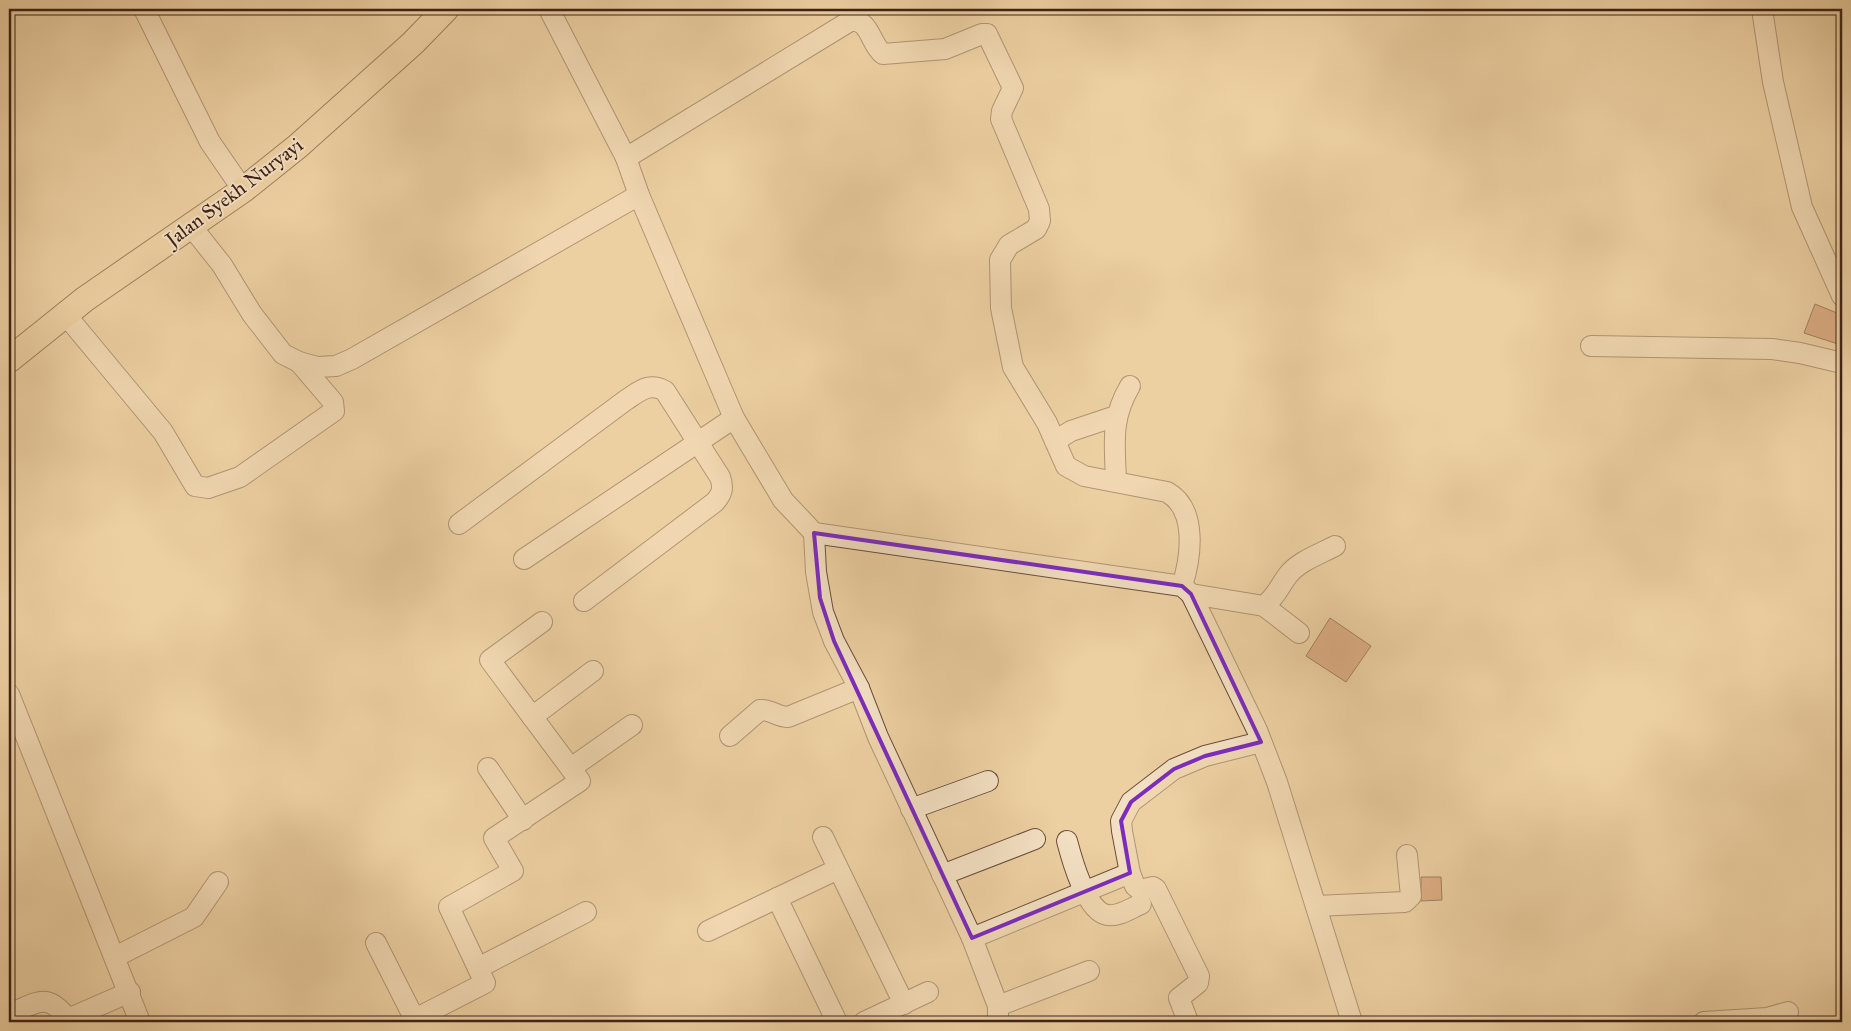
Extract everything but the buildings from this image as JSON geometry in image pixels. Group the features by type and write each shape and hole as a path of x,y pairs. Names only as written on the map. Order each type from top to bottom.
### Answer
{"main road":[{"name":"Jalan Syekh Nuryayi","path":"9,360 65,314 242,190 298,146 372,77 413,43 446,9"}],"street":[{"path":"144,9 210,142 242,190"},
{"path":"549,9 626,158 639,195 734,418 783,500 814,533 820,598 838,647 859,688 878,737 972,938 998,1014 1089,971"},
{"path":"1762,9 1773,82 1802,206 1842,296"},
{"path":"626,158 850,21 857,20 864,24 877,50 883,54 945,49 982,34 987,34 1013,88 1002,112 1001,119 1039,209 1040,221 1036,229 1003,250 1000,260 1001,308 1013,367 1055,442 1066,466 1072,471 1167,492 1177,498 1182,506 1189,547 1186,590 1262,742 1352,1022"},
{"path":"191,226 222,265 252,314 283,354 299,362 317,367 336,366 352,359 639,195"},
{"path":"65,314 163,432 194,486 201,488 218,486 240,477 334,410 333,402 299,362"},
{"path":"1591,346 1772,349 1800,353 1842,363"},
{"path":"459,524 626,400 650,386 658,386 665,391 720,477 723,485 721,494 715,502 584,601"},
{"path":"1116,482 1116,416 1120,403 1130,386"},
{"path":"1055,442 1071,431 1116,416"},
{"path":"524,560 734,418"},
{"path":"814,533 1186,590 1264,606 1299,634"},
{"path":"1264,606 1275,598 1289,574 1298,566 1335,546"},
{"path":"376,943 415,1021 485,983 449,907 512,871 494,838 580,781 490,660 542,622"},
{"path":"532,716 593,671"},
{"path":"730,736 760,710 771,710 782,717 788,717 859,688"},
{"path":"9,694 130,992 140,1022"},
{"path":"571,768 632,725"},
{"path":"1186,1022 1188,1019 1179,998 1198,983 1199,976 1156,889 1153,887 1138,889 1130,873 1121,821 1131,802 1174,769 1205,756 1262,742"},
{"path":"488,768 523,820"},
{"path":"911,810 988,780"},
{"path":"823,838 904,1004"},
{"path":"942,875 1035,839"},
{"path":"1067,841 1078,877 1094,908 1108,915 1121,913 1141,904"},
{"path":"1316,906 1405,902 1411,896 1407,855"},
{"path":"708,932 838,869"},
{"path":"972,938 1130,873"},
{"path":"115,957 194,917 218,882"},
{"path":"778,898 837,1022"},
{"path":"478,968 586,912"},
{"path":"9,1014 40,1002 49,1001 57,1005 69,1021 130,992"},
{"path":"864,1022 928,992"},
{"path":"1704,1022 1767,1018 1788,1012"}],"highlighted area":[{"path":"814,533 1182,586 1191,594 1257,730 1261,742 1205,756 1174,769 1131,802 1121,821 1130,873 972,938 834,641 820,598"}]}
